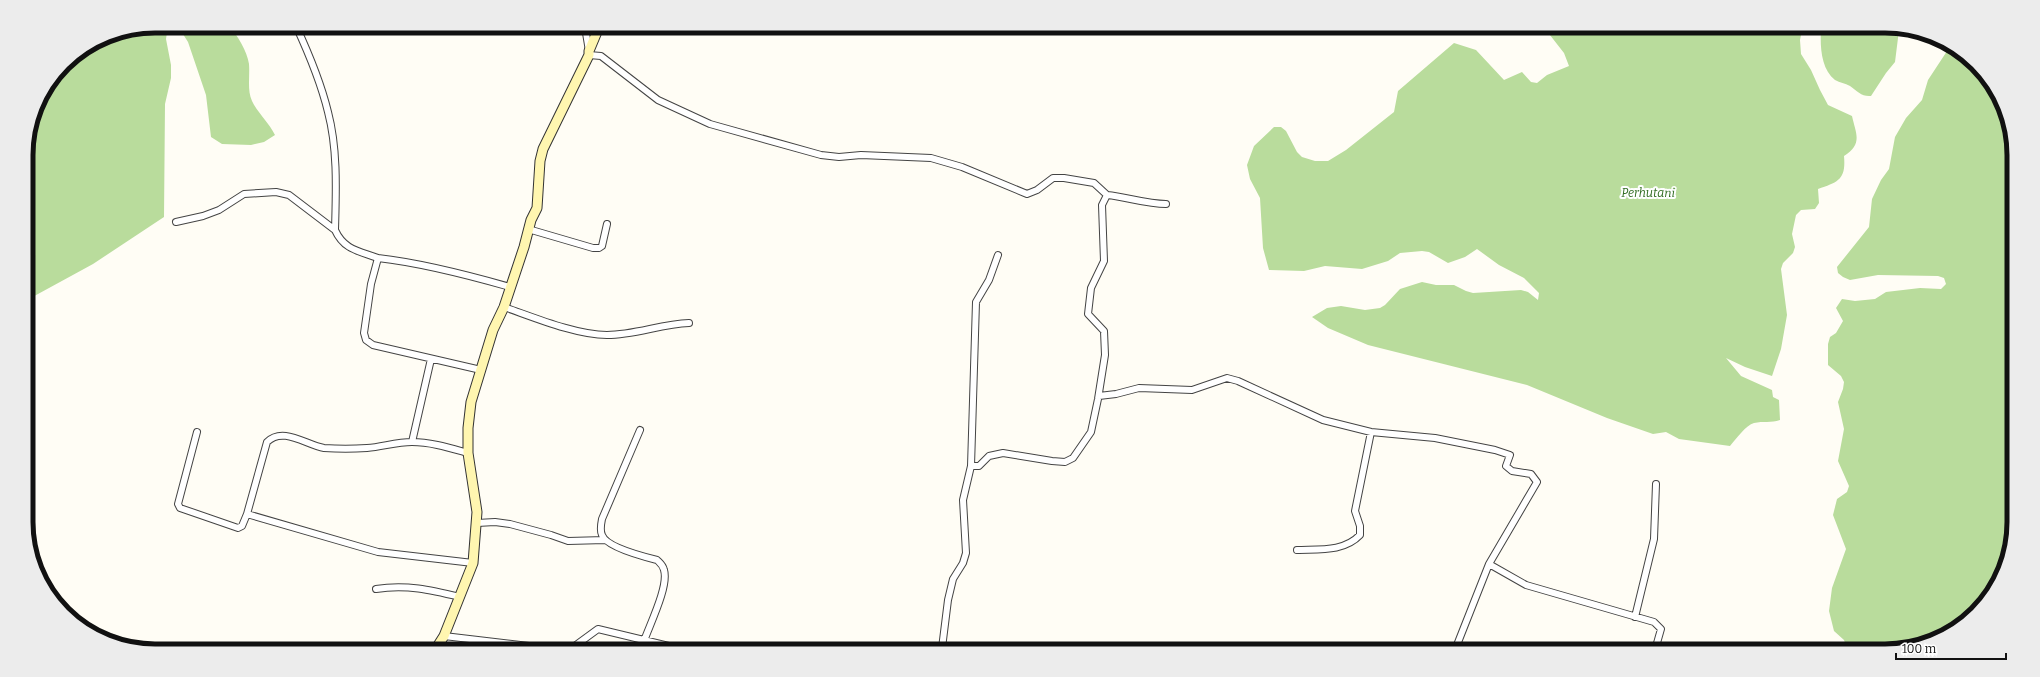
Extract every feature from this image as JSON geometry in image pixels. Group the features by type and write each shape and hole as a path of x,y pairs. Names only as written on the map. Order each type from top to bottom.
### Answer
{"street":[{"path":"299,33 309,56 328,112 334,153 335,230 340,241 348,248 378,258 395,260 457,273 510,287"},
{"path":"586,33 589,53"},
{"path":"439,644 444,636 473,563 476,503 468,453 468,428 471,402 480,370 504,307 528,229 539,202 540,162 543,149 589,53 597,33"},
{"path":"589,53 601,56 658,100 710,124 821,155 839,157 861,155 931,158 962,167 1027,194 1038,190 1053,178 1064,178 1094,183 1107,195 1128,197 1150,204 1166,204"},
{"path":"176,222 203,216 219,210 244,194 276,192 289,195 335,230"},
{"path":"971,466 979,466 989,456 1003,453 1065,462 1073,458 1091,432 1099,396 1105,355 1104,331 1088,314 1091,288 1104,261 1102,205 1107,195"},
{"path":"528,229 593,248 599,248 602,246 607,224"},
{"path":"942,644 948,600 953,579 963,563 966,553 963,500 971,466 976,302 989,280 998,256"},
{"path":"378,258 371,284 364,333 366,340 373,345 480,370"},
{"path":"504,307 570,329 606,335 632,333 658,326 689,323"},
{"path":"412,442 432,359"},
{"path":"1099,396 1116,394 1139,388 1192,390 1227,378 1238,381 1323,420 1371,432 1435,438 1495,450 1510,455 1506,466 1512,471 1532,474 1537,482 1489,564 1457,644"},
{"path":"640,430 602,519 602,535 605,540 610,543 657,560 664,569 665,583 644,641"},
{"path":"197,432 179,507 239,528 242,526 247,514 267,442 272,437 285,435 323,448 368,448 388,444 412,442 430,443 468,453"},
{"path":"1297,550 1338,547 1354,541 1360,535 1360,526 1355,510 1371,432"},
{"path":"1635,616 1654,539 1656,484"},
{"path":"247,514 378,552 473,563"},
{"path":"476,523 495,522 510,524 551,534 568,541 605,540"},
{"path":"1489,564 1526,585 1635,616 1659,625 1661,629 1657,644"},
{"path":"376,589 390,587 418,587 460,597"},
{"path":"577,644 598,629 658,644"},
{"path":"444,636 512,644"}],"green space":[{"path":"167,33 166,39 171,65 171,78 165,104 164,217 93,264 33,297 33,147 37,124 42,108 49,94 63,75 75,63 94,49 124,37 139,34"},
{"path":"182,33 235,33 242,44 248,59 250,97 275,135 264,142 251,145 222,144 211,137 206,95 188,42"},
{"name":"Perhutani","path":"1548,33 1801,33 1800,40 1801,54 1811,70 1828,105 1852,116 1857,138 1854,147 1844,156 1844,170 1842,175 1836,182 1818,189 1819,203 1815,209 1801,210 1796,215 1792,234 1795,247 1793,253 1783,263 1781,269 1787,315 1781,349 1772,376 1745,367 1726,358 1741,376 1772,390 1773,397 1779,400 1780,420 1751,424 1730,446 1679,439 1666,432 1653,434 1607,418 1527,385 1368,345 1328,328 1312,317 1327,308 1341,306 1365,310 1380,308 1385,305 1400,289 1422,282 1436,285 1454,285 1473,293 1521,290 1528,292 1538,300 1539,293 1524,278 1499,265 1477,249 1465,257 1448,263 1429,252 1422,251 1400,253 1388,261 1362,269 1325,266 1304,271 1269,270 1263,248 1260,198 1250,179 1247,165 1254,146 1274,127 1281,127 1286,131 1297,152 1302,157 1315,161 1328,161 1346,150 1394,112 1398,91 1454,43 1476,50 1504,80 1522,72 1531,82 1537,83 1547,75 1569,66 1564,53"},
{"path":"1821,33 1899,34 1895,62 1871,96 1862,95 1850,86 1835,80 1830,75 1822,57"},
{"path":"1947,51 1953,54 1977,75 1986,87 2001,116 2005,131 2007,155 2006,538 1998,569 1986,590 1965,614 1953,623 1932,635 1909,642 1893,644 1845,644 1844,640 1834,631 1829,611 1832,588 1846,549 1833,515 1837,499 1847,492 1849,486 1838,461 1844,429 1838,402 1844,382 1841,376 1828,365 1828,344 1830,337 1836,333 1843,321 1836,308 1842,299 1855,301 1875,299 1886,292 1920,288 1941,289 1946,284 1944,278 1938,276 1878,275 1850,280 1838,273 1837,267 1869,227 1872,199 1881,180 1889,169 1895,137 1906,118 1922,100 1928,80"}]}
